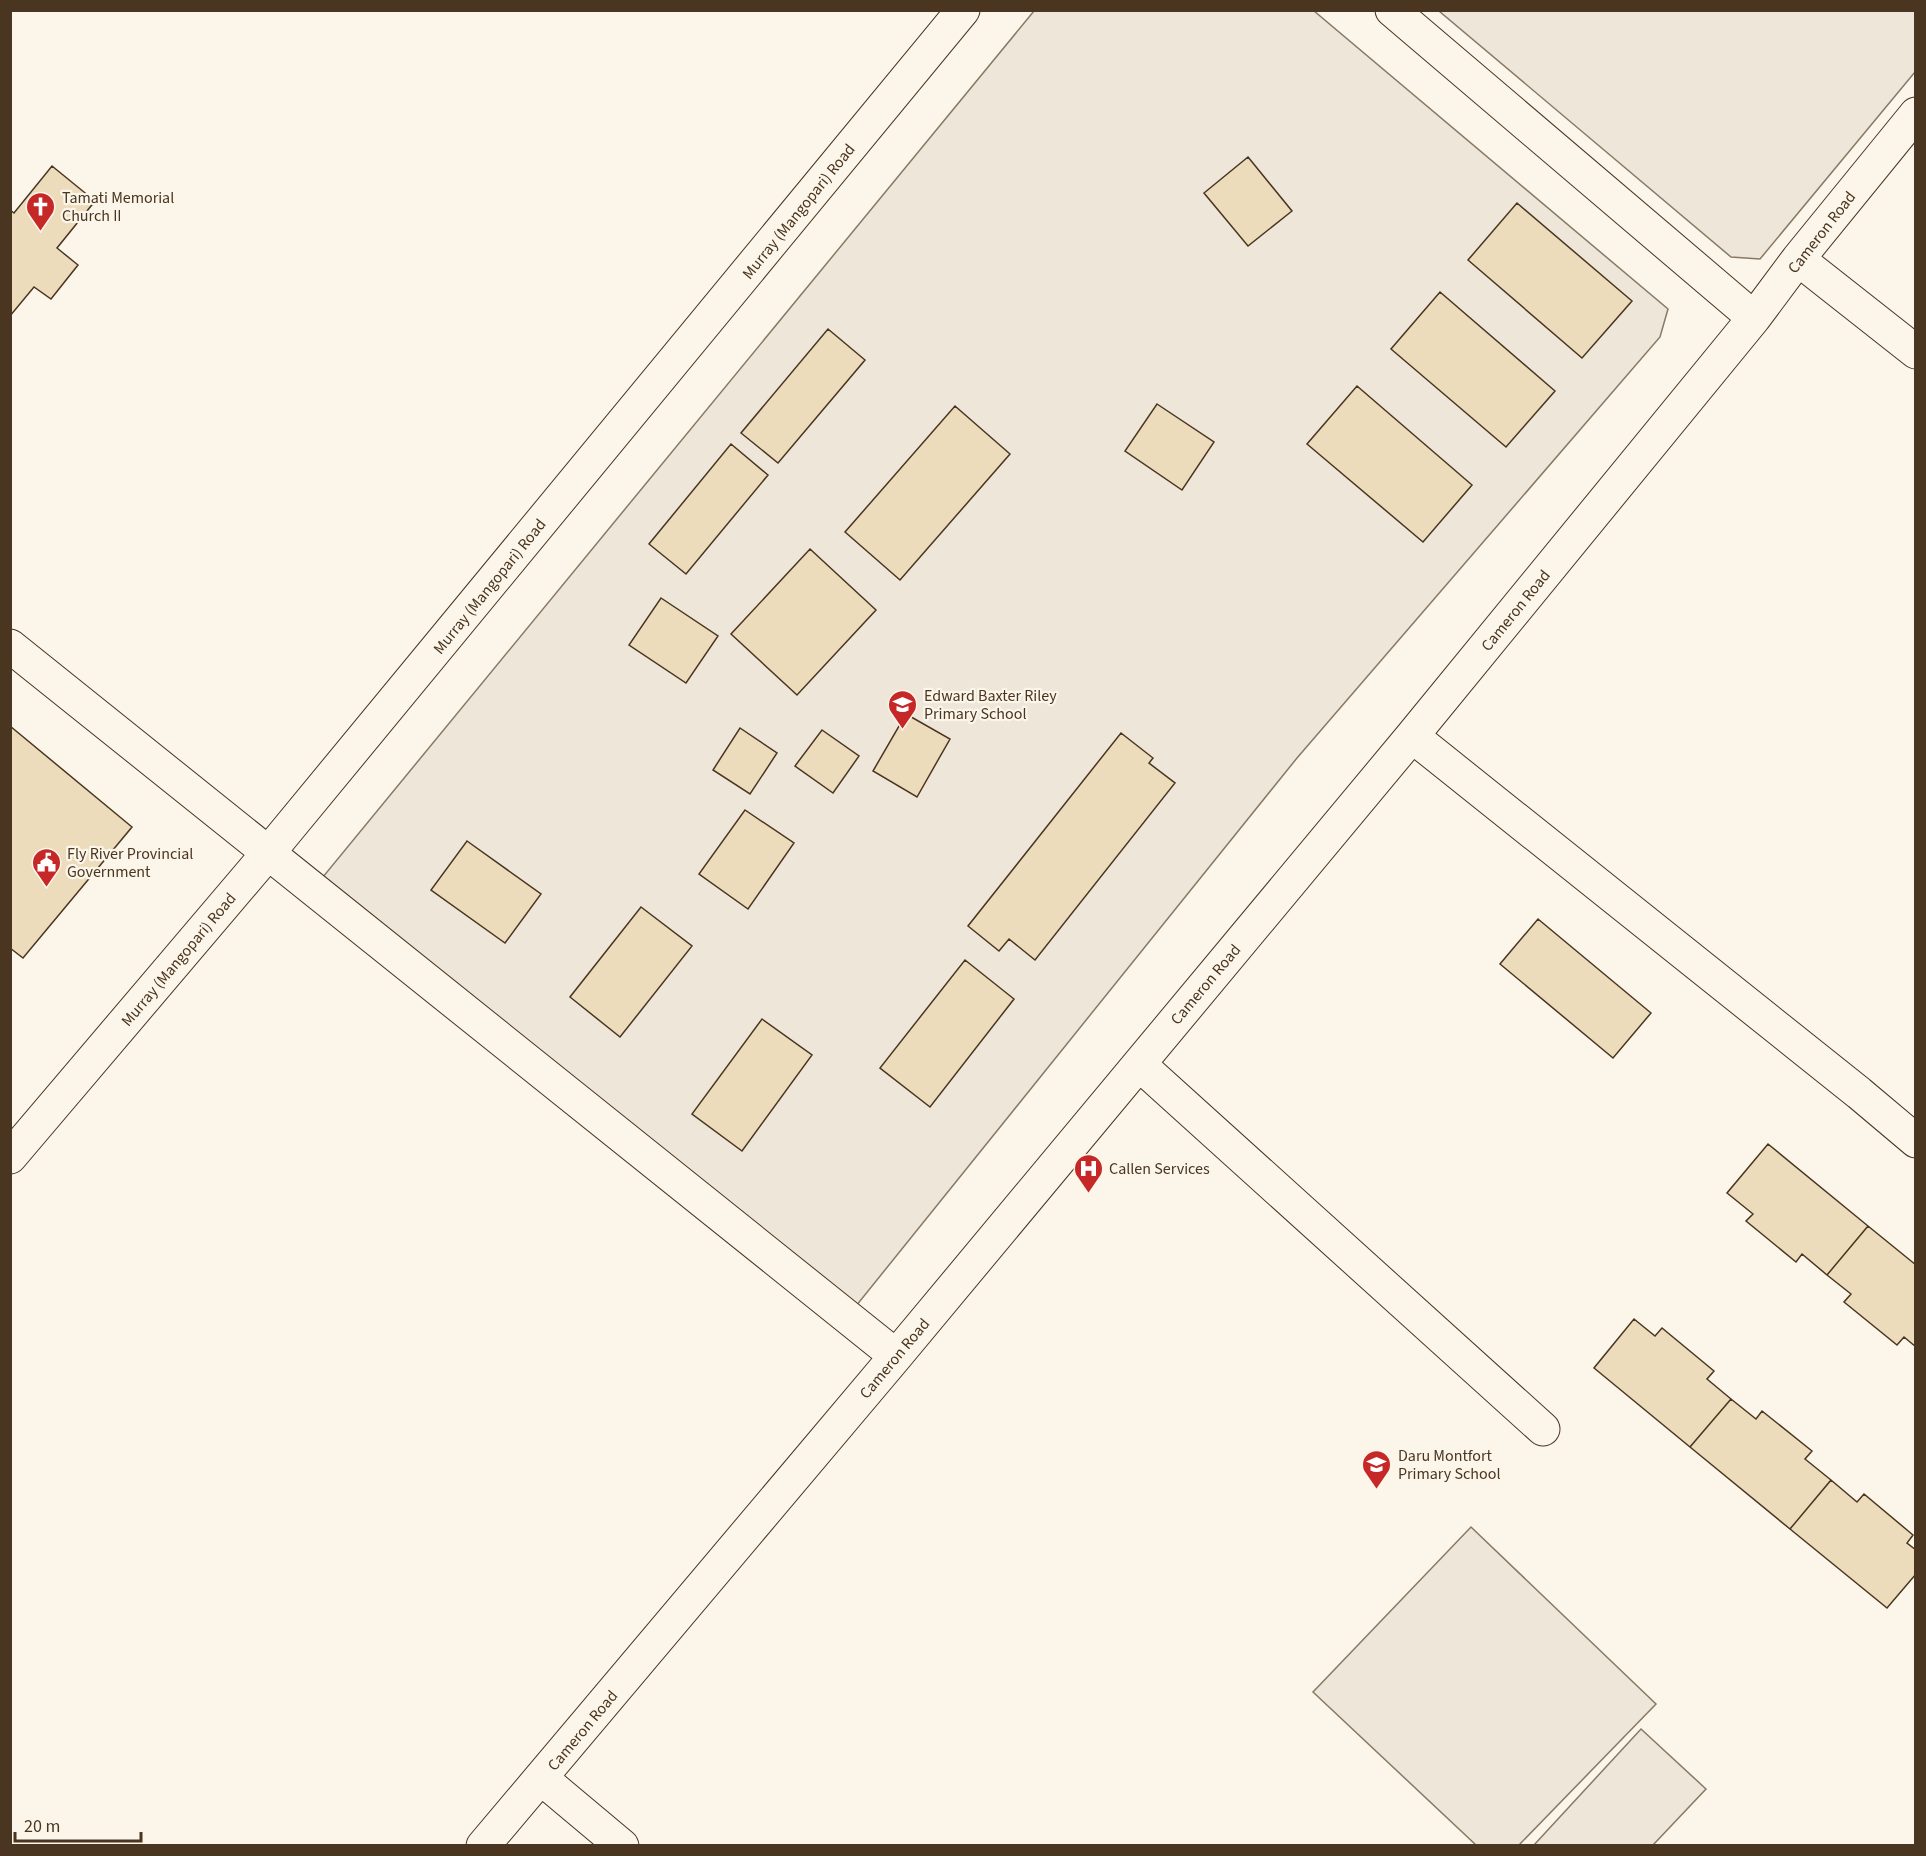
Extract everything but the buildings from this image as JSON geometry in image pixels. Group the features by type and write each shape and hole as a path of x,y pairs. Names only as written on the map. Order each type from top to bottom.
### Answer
{"street":[{"name":"Murray (Mangopari) Road","path":"10,1157 269,852 963,10"},
{"path":"1392,10 1754,318"},
{"name":"Cameron Road","path":"483,1845 542,1778 896,1356 1412,736 1754,318 1798,259 1916,114"},
{"path":"1798,259 1916,352"},
{"path":"10,646 896,1356"},
{"path":"1412,736 1916,1141"},
{"path":"1139,1064 1544,1429"},
{"path":"542,1778 622,1845"}],"shaded area":[{"name":"Edward Baxter Riley Primary School","path":"1034,11 1314,11 1668,309 1660,337 1297,758 856,1306 304,900"},
{"path":"1439,11 1915,11 1915,72 1760,259 1731,257"},
{"path":"1471,1527 1656,1704 1519,1845 1476,1845 1313,1692"},
{"path":"1641,1729 1706,1789 1653,1845 1534,1845"}],"place":[{"name":"Tamati Memorial Church II","path":"41,232"},
{"name":"Edward Baxter Riley Primary School","path":"903,730"},
{"name":"Fly River Provincial Government","path":"46,888"},
{"name":"Callen Services","path":"1088,1194"},
{"name":"Daru Montfort Primary School","path":"1377,1490"}]}
